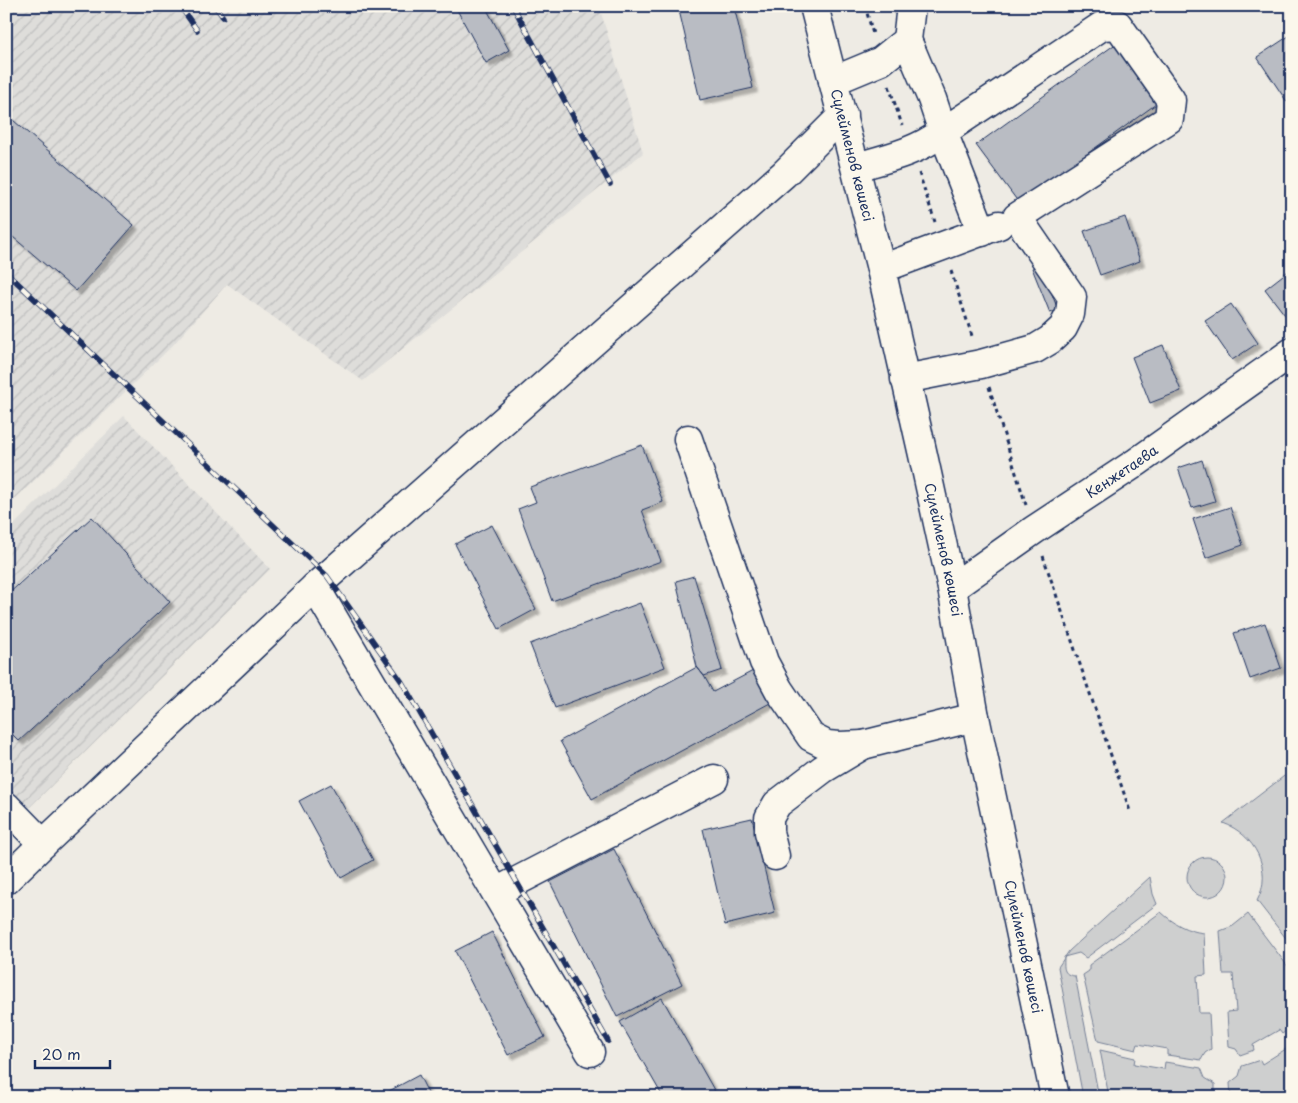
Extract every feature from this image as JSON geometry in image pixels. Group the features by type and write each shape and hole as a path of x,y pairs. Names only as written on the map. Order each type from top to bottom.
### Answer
{"street":[{"name":"Сүлейменов көшесі","path":"814,6 881,269 952,588 975,717 1055,1097"},
{"path":"910,6 907,40 932,99 982,232"},
{"path":"856,167 911,151 929,142 1102,26 1118,25 1171,100 1169,119 1017,217 982,232 881,269"},
{"path":"833,81 881,61 907,40"},
{"path":"6,880 315,587 784,174 843,114"},
{"path":"905,379 981,364 1035,349 1050,340 1063,328 1070,314 1072,298 1017,217"},
{"name":"Кенжетаева","path":"952,588 1034,530 1137,462 1292,352"},
{"path":"688,439 764,662 779,690 811,737 827,745 863,745 975,717"},
{"path":"315,587 590,1052"},
{"path":"775,856 768,832 769,818 777,804 822,769 863,745"},
{"path":"496,892 714,779"},
{"path":"6,806 43,844"}],"path":[{"path":"865,6 881,61 943,246 1034,530 1130,812"}],"shaded area":[{"path":"6,6 599,6 643,153 363,381 227,284 173,345 6,508"},
{"path":"124,416 270,569 24,813 6,794 6,533"},
{"path":"1292,770 1292,946 1257,901 1262,889 1263,877 1258,854 1244,835 1223,823"},
{"path":"1211,857 1218,860 1224,866 1227,877 1226,885 1218,894 1211,897 1203,897 1196,894 1188,885 1187,873 1190,866 1199,858"},
{"path":"1150,877 1157,904 1086,958 1079,953 1065,957 1069,951"},
{"path":"1161,912 1181,926 1192,931 1204,933 1206,975 1197,976 1199,1013 1209,1013 1211,1049 1205,1053 1201,1060 1167,1055 1167,1049 1138,1044 1136,1050 1098,1041 1083,975 1089,971 1089,965"},
{"path":"1248,914 1292,972 1292,1027 1282,1034 1279,1030 1253,1045 1254,1050 1240,1055 1236,1049 1229,1047 1227,1012 1236,1011 1233,974 1223,974 1220,931 1233,926"},
{"path":"1064,958 1066,972 1075,976 1099,1097 1083,1097 1058,967"},
{"path":"1292,1040 1292,1097 1231,1097 1230,1083 1239,1076 1242,1066 1260,1060 1262,1064 1289,1047 1287,1043"},
{"path":"1100,1050 1135,1058 1134,1064 1164,1069 1165,1062 1201,1068 1205,1078 1215,1084 1215,1097 1109,1097"}],"building":[{"path":"460,6 485,6 509,50 486,63 456,8"},
{"path":"678,6 734,6 753,88 700,100"},
{"path":"1292,34 1292,99 1287,102 1257,57"},
{"path":"1121,40 1163,99 1019,203 976,145"},
{"path":"6,114 134,225 76,291 6,231"},
{"path":"1125,217 1140,261 1100,275 1084,231"},
{"path":"1041,265 1058,310 1050,313 1032,268"},
{"path":"1292,268 1292,310 1285,315 1265,289"},
{"path":"1231,304 1258,343 1232,360 1205,321"},
{"path":"1163,345 1181,391 1150,403 1132,357"},
{"path":"642,445 663,502 642,510 661,561 552,601 518,509 536,502 530,487"},
{"path":"1202,460 1215,501 1192,508 1178,468"},
{"path":"1230,507 1243,545 1206,558 1193,519"},
{"path":"92,517 170,602 19,741 6,728 6,596"},
{"path":"492,525 536,609 499,629 455,544"},
{"path":"694,576 722,670 704,676 697,667 676,581"},
{"path":"640,603 665,667 555,708 530,644"},
{"path":"1265,623 1281,668 1250,679 1234,633"},
{"path":"697,667 713,692 753,671 770,703 592,799 560,741"},
{"path":"331,784 373,860 341,878 299,801"},
{"path":"752,818 775,913 725,925 703,829"},
{"path":"614,849 682,984 617,1017 550,882"},
{"path":"492,932 545,1037 508,1055 455,951"},
{"path":"662,998 718,1097 663,1097 620,1022"},
{"path":"419,1075 430,1097 378,1097"}],"railway":[{"path":"180,6 197,30"},
{"path":"215,6 223,17"},
{"path":"513,6 610,184"},
{"path":"6,272 327,576 402,682 608,1041"}]}
